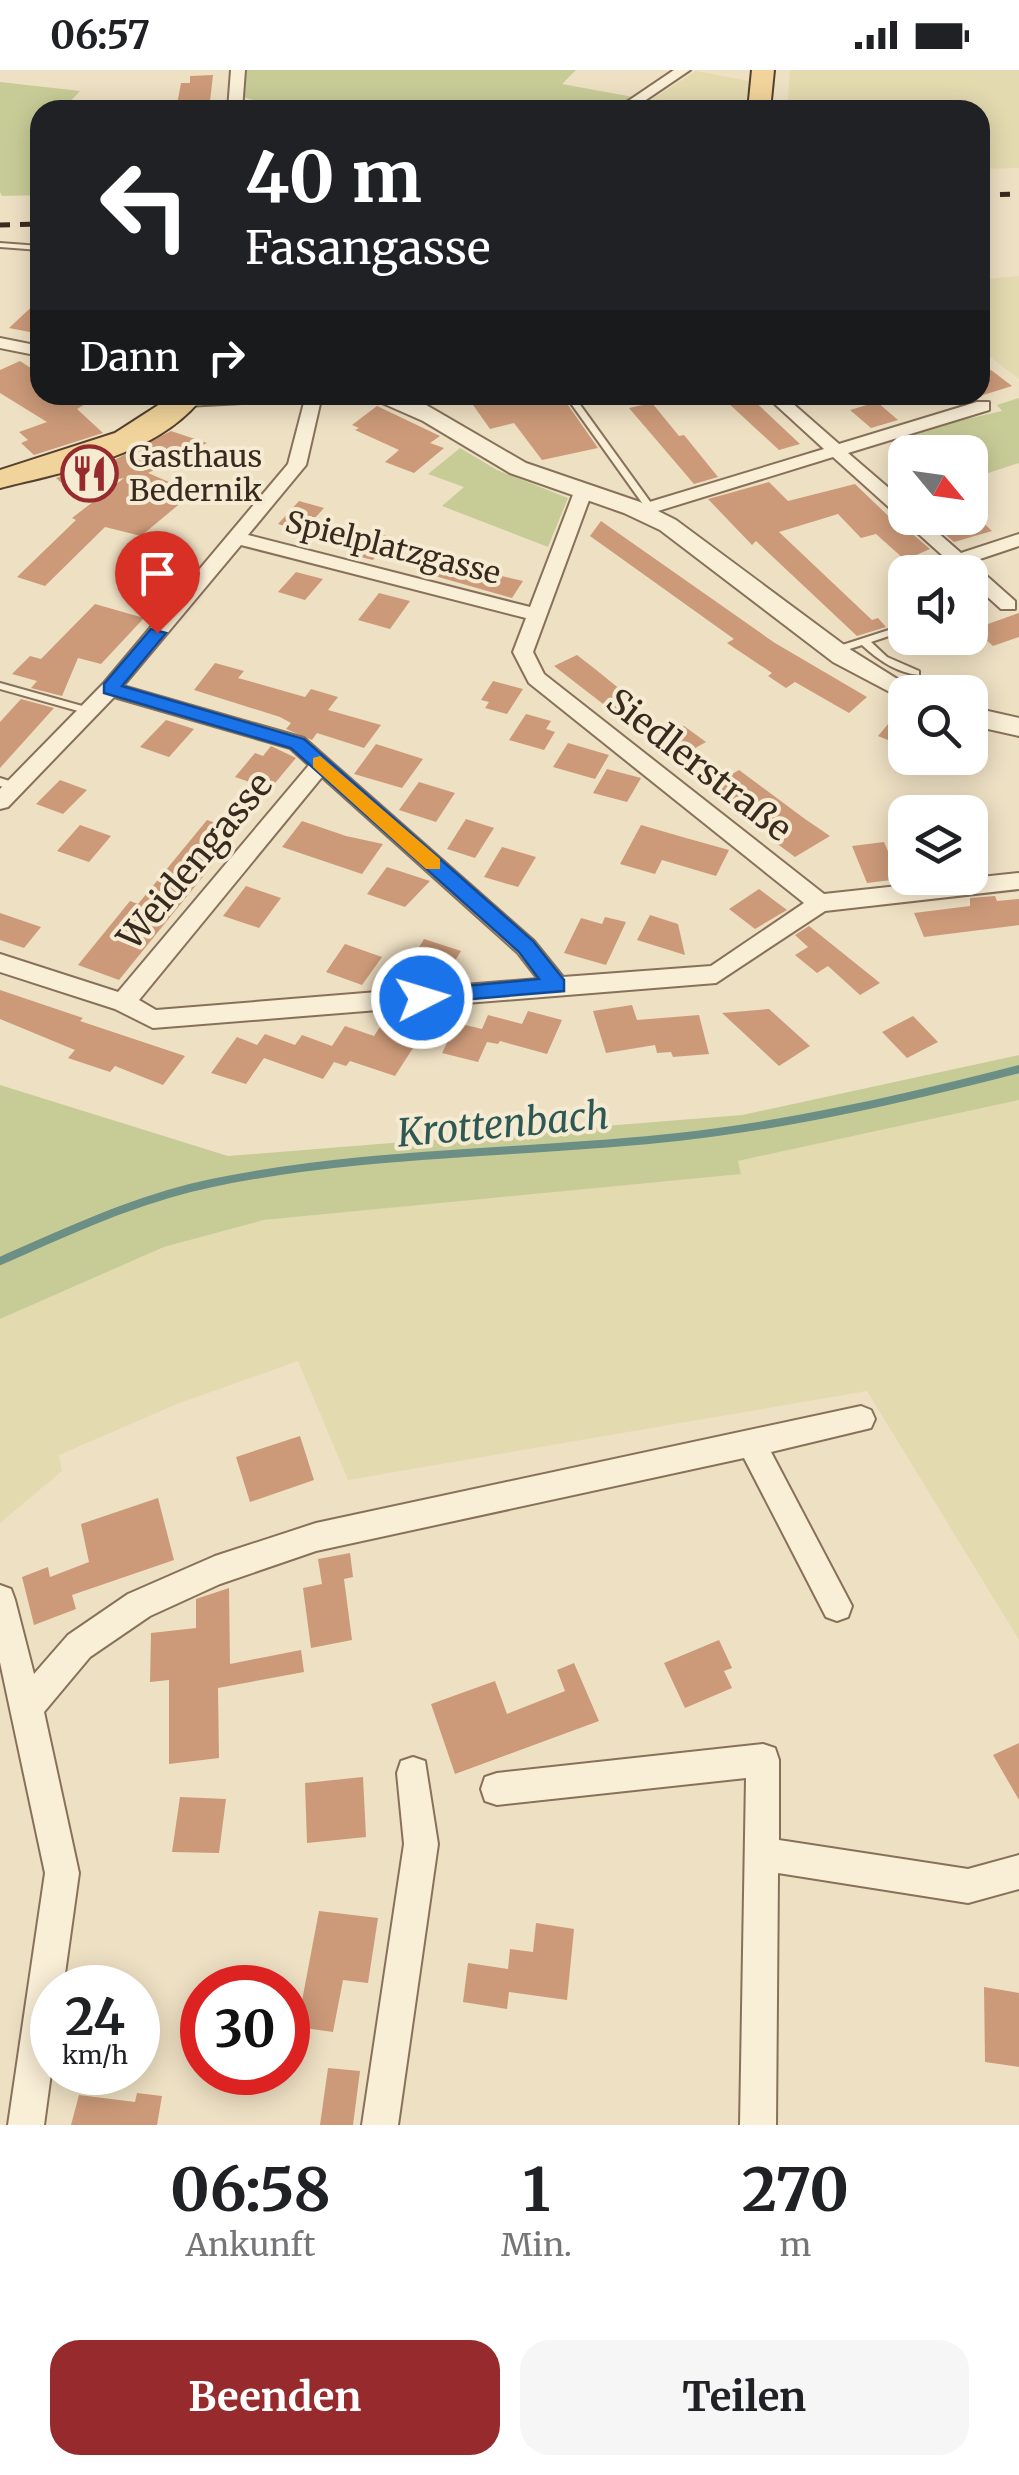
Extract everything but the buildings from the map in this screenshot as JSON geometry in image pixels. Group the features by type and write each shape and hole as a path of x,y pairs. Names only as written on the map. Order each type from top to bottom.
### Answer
{"main road":[{"path":"761,100 763,70"},
{"path":"0,479 106,447 175,405"}],"street":[{"path":"236,100 238,70"},
{"path":"637,100 683,70"},
{"path":"5,790 110,688 298,466 312,405"},
{"path":"403,405 423,412 517,467 582,492 643,508 710,552 832,652 890,675"},
{"path":"785,405 888,497"},
{"path":"643,508 983,406"},
{"name":"Siedlerstraße","path":"582,492 534,614 524,652 536,678 820,904"},
{"path":"930,535 952,555"},
{"name":"Spielplatzgasse","path":"237,538 534,614"},
{"path":"973,555 1019,540"},
{"path":"988,587 1008,605"},
{"path":"110,688 297,743 526,946 556,986"},
{"path":"988,720 1019,728"},
{"name":"Weidengasse","path":"123,1002 322,764"},
{"path":"0,963 123,1002 153,1019 716,974 820,904 1019,881"},
{"path":"27,1708 78,1646 138,1605 215,1571 316,1537 860,1419"},
{"path":"750,1443 837,1606"},
{"path":"0,1600 62,1874 26,2125"},
{"path":"497,1789 763,1760 758,2125"},
{"path":"380,2125 421,1844 413,1774"},
{"path":"762,1854 968,1886 1019,1872"}],"lane":[{"path":"0,245 30,247"},
{"path":"576,405 643,508"},
{"path":"832,652 888,633"},
{"path":"864,642 901,675"},
{"path":"0,686 88,711"}],"shaded area":[{"path":"790,70 1019,70 1019,168 990,169 990,100 788,100"},
{"path":"696,71 749,81 747,100 651,100"},
{"path":"1019,276 1019,379 990,357 990,279"},
{"path":"1019,1100 1019,1640 867,1391 348,1480 298,1361 177,1404 59,1455 62,1471 0,1523 0,1319 164,1247 264,1220 741,1173 737,1161"}],"green space":[{"path":"245,70 576,70 562,84 633,97 253,100 243,97"},
{"path":"0,82 80,91 71,100 30,100 30,195 2,196"},
{"path":"1019,398 1019,463 988,473 988,435 902,434 1002,411 997,405"},
{"path":"460,448 497,470 568,498 548,547 442,506 464,487 428,474"},
{"path":"1019,1055 1019,1100 738,1161 741,1174 264,1220 164,1247 0,1319 0,1085 228,1156 742,1115"}],"waterway":[{"name":"Krottenbach","path":"0,1261 131,1206 212,1183 328,1165 721,1132 850,1109 1019,1069"}],"railway":[{"path":"990,195 1019,194"},
{"path":"0,225 30,224"}],"slow traffic":[{"path":"320,763 433,864"}],"place":[{"name":"Gasthaus Bedernik","path":"90,473"}],"route":[{"path":"157,633 110,688 297,743 526,946 545,966 556,986 422,998"}]}
